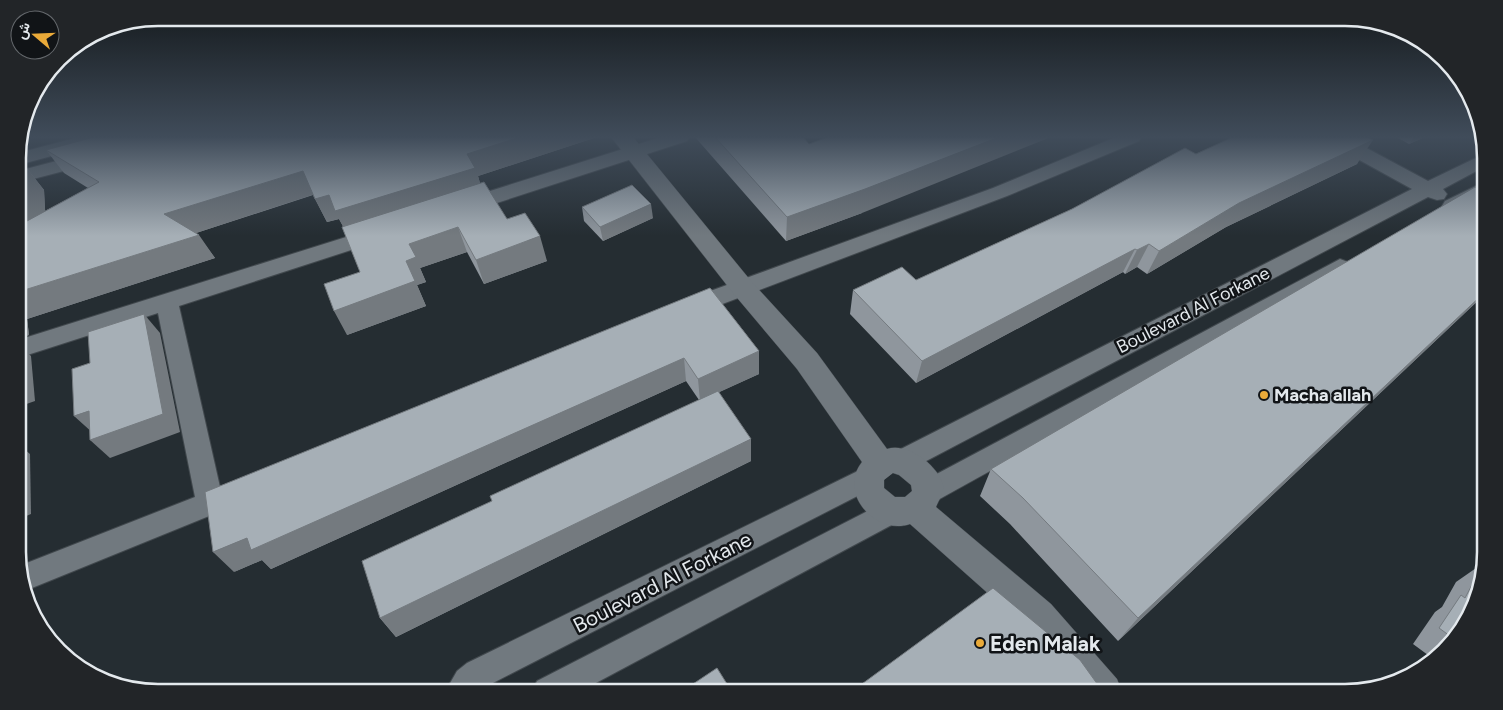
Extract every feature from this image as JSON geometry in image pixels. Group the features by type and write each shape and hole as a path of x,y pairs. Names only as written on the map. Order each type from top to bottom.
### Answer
{"street":[{"path":"27,174 41,170"},
{"path":"443,213 558,170"},
{"path":"649,170 742,287 807,360 883,467 921,473 926,483 911,504"},
{"path":"668,317 742,287 884,236 1049,170"},
{"path":"1392,170 1477,216"},
{"name":"Boulevard Al Forkane","path":"467,684 478,674 1464,170"},
{"path":"1429,218 1477,192"},
{"path":"27,346 396,228"},
{"name":"Boulevard Al Forkane","path":"564,684 911,504 1360,256"},
{"path":"168,302 210,504"},
{"path":"883,467 868,488 872,498 880,506 911,504 1039,616 1096,683"},
{"path":"29,575 256,485"}],"building":[{"path":"79,170 468,170 335,211 329,195 315,199 303,171 164,214 199,235 27,289 27,216 27,221 99,182"},
{"path":"745,170 914,170 865,189 787,217"},
{"path":"1144,170 1309,170 1239,203 1159,251 1149,244 1137,250 1135,249 922,361 853,290 902,267 916,280 1072,209"},
{"path":"484,182 507,219 525,213 540,236 476,260 458,227 409,244 416,257 406,261 415,281 334,311 324,284 360,272 342,227"},
{"path":"632,185 651,204 600,227 582,207"},
{"name":"Macha allah","path":"1475,187 1477,188 1477,300 1138,618 1023,498 991,469"},
{"path":"710,288 759,351 698,379 684,358 251,550 247,538 213,552 205,492"},
{"path":"144,314 163,414 90,440 89,411 74,416 72,369 90,363 88,332"},
{"path":"718,391 751,439 380,618 362,561 492,501 490,496"},
{"path":"1473,584 1467,603 1448,634 1439,628 1461,595 1465,598"},
{"name":"Eden Malak","path":"993,588 1080,660 1097,683 863,683"},
{"path":"717,668 727,684 694,684"}],"place":[{"name":"Macha allah","path":"1264,395"},
{"name":"Eden Malak","path":"980,643"}]}
